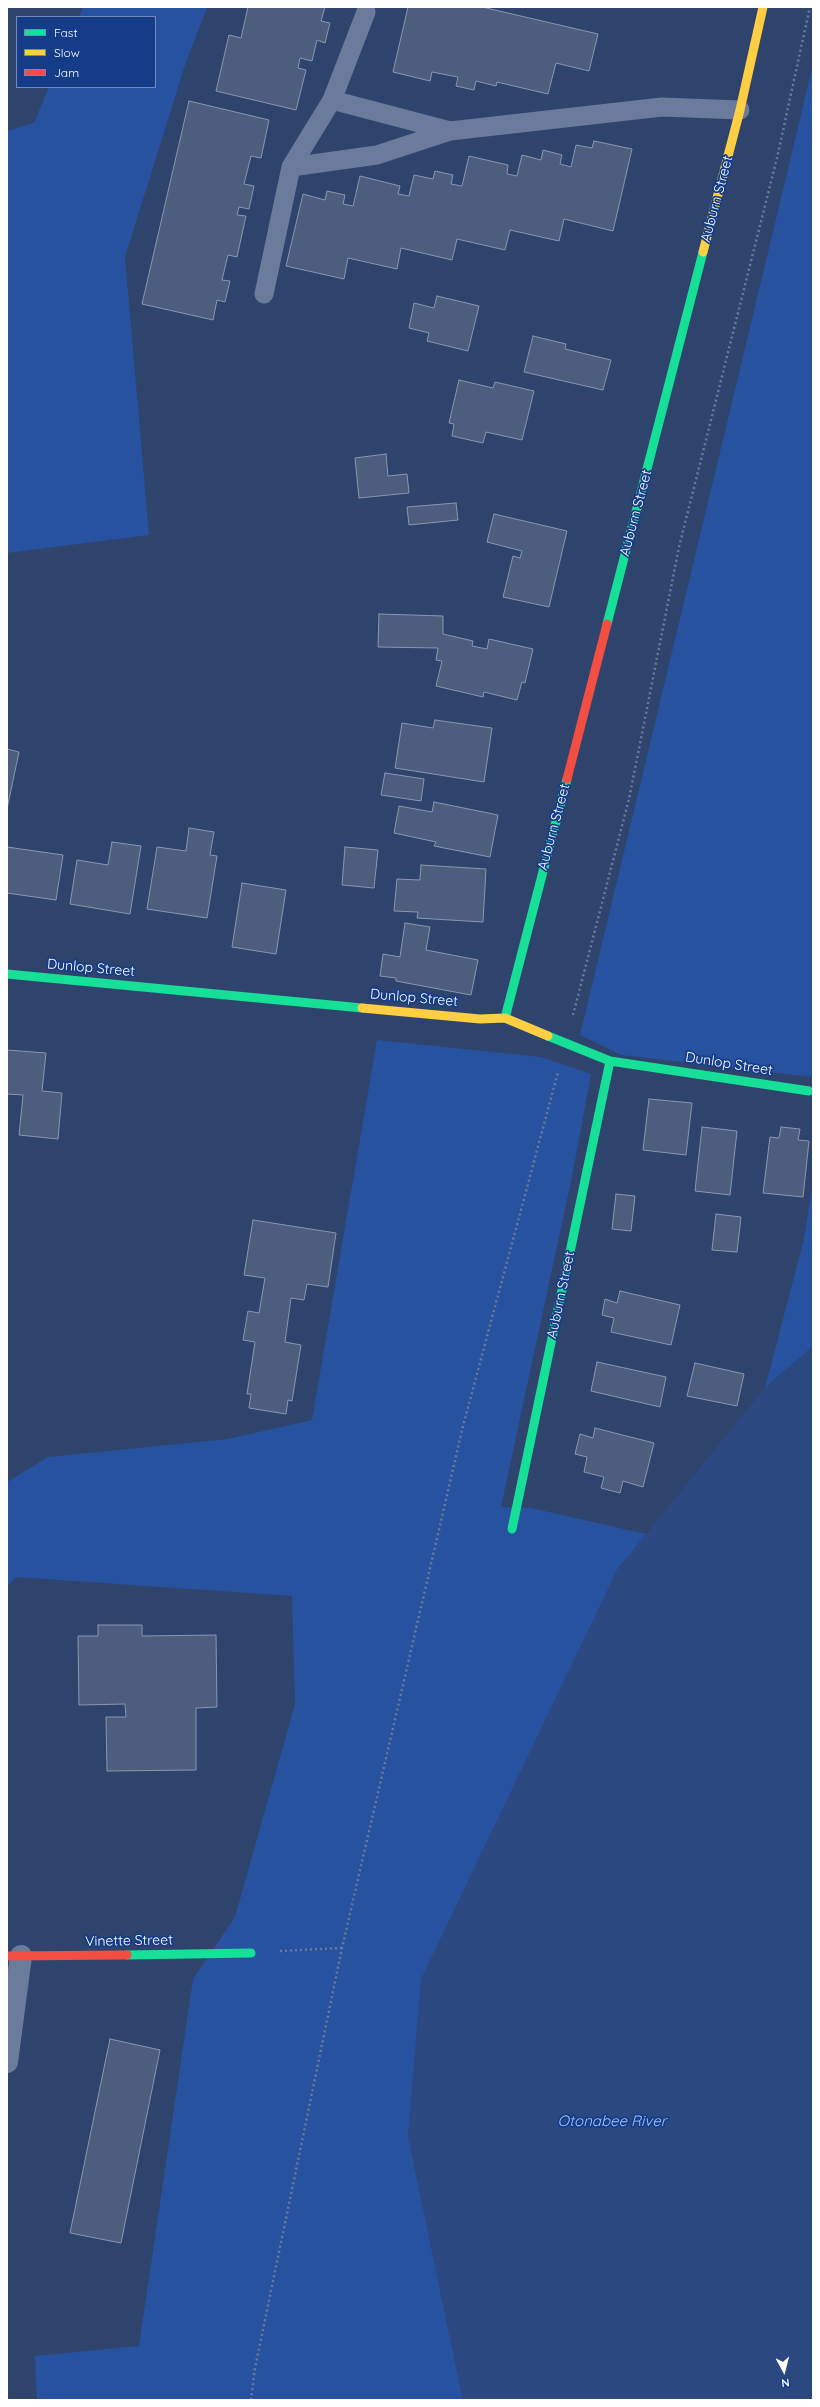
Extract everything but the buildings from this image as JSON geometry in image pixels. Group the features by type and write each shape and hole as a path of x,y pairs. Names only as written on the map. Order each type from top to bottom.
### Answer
{"street":[{"name":"Auburn Street","path":"505,1018 740,110 762,7"},
{"name":"Dunlop Street","path":"7,974 480,1019 505,1018 610,1061 809,1091"},
{"name":"Auburn Street","path":"512,1529 610,1061"},
{"name":"Vinette Street","path":"14,1956 251,1953"},
{"path":"7,2062 14,1956"}],"lane":[{"path":"264,294 290,167 332,100 366,12"},
{"path":"332,100 450,131"},
{"path":"290,167 377,155 450,131 662,107 740,110"}],"path":[{"path":"251,2400 255,2368 342,1948 464,1426 629,799 679,547 777,158 810,7"},
{"path":"251,1953 342,1948"}],"shaded area":[{"path":"83,7 207,7 185,65 125,257 149,535 7,553 7,131 34,123 49,88 156,88 156,16 79,16"},
{"path":"813,65 813,1077 621,1055 580,1035"},
{"path":"377,1040 541,1057 591,1074 573,1172 501,1507 531,1508 646,1534 617,1570 408,2136 463,2400 37,2400 35,2356 139,2346 193,1979 235,1917 295,1704 292,1596 16,1577 7,1586 7,1482 48,1457 228,1439 312,1420"},
{"path":"813,1182 813,1346 765,1388 804,1239"}],"water":[{"name":"Otonabee River","path":"813,1346 813,2400 463,2400 408,2136 421,1979 617,1570 765,1388"}],"traffic: fast":[{"path":"607,624 703,252"},
{"path":"505,1018 567,779"},
{"path":"7,974 362,1008"},
{"path":"548,1036 610,1061 809,1091"},
{"path":"512,1529 610,1061"},
{"path":"127,1955 251,1953"}],"traffic: slow":[{"path":"703,252 740,110 763,7"},
{"path":"362,1008 480,1019 505,1018 548,1036"}],"traffic: jam":[{"path":"567,779 607,624"},
{"path":"7,1956 127,1955"}]}
